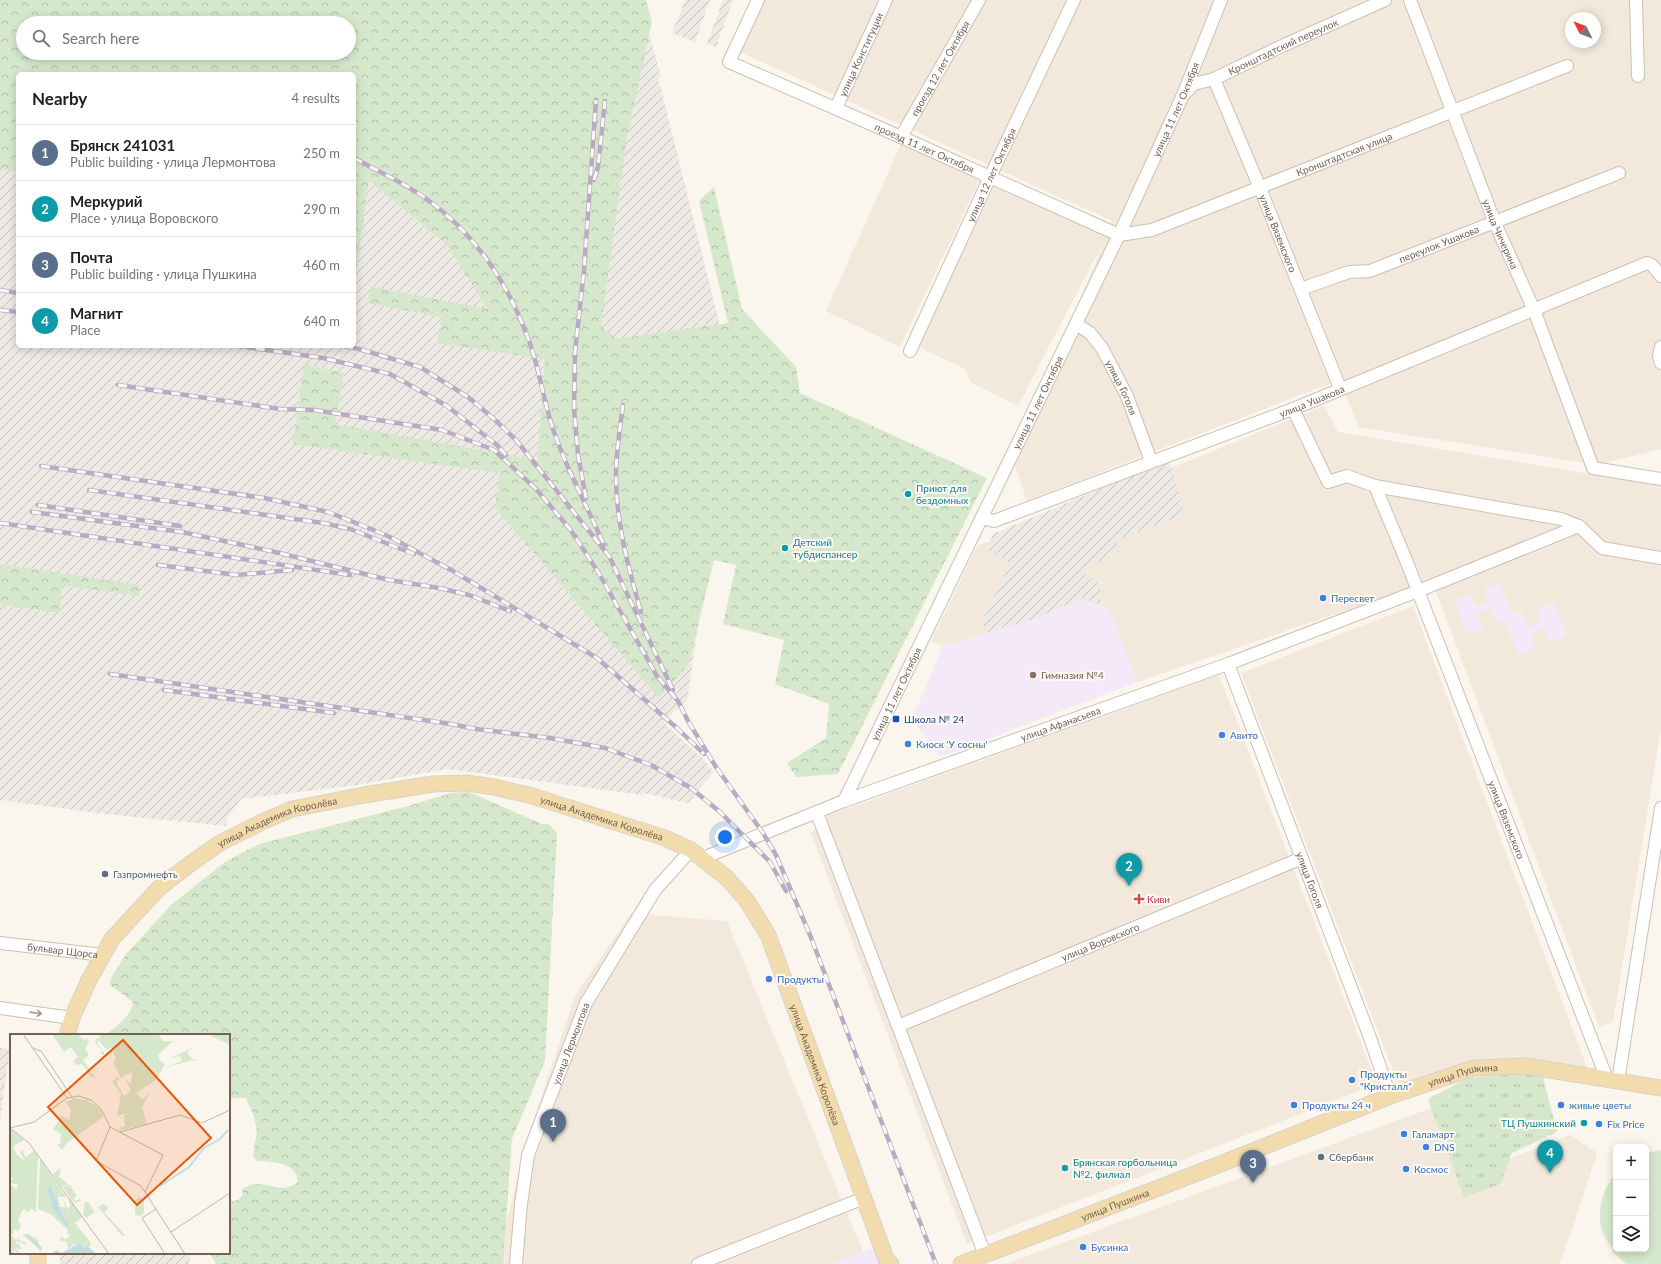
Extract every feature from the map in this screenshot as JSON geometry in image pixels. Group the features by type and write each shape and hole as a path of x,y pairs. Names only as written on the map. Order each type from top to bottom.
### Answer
{"main road":[{"name":"улица Академика Королёва","path":"103,955 112,939 159,888 190,864 220,843 292,809 350,797 433,784 467,783 494,786 529,795 658,836 697,854 727,878 747,901 768,936 888,1262"},
{"name":"бульвар Щорса","path":"66,1034 89,980 103,955"},
{"name":"улица Пушкина","path":"961,1264 1223,1163 1390,1096 1474,1068 1526,1066 1661,1088"}],"street":[{"name":"проезд 11 лет Октября","path":"758,0 729,62 836,108 1119,235"},
{"name":"улица Конституции","path":"836,108 886,0"},
{"name":"проезд 12 лет Октября","path":"901,137 979,0"},
{"name":"улица 12 лет Октября","path":"910,351 1074,0"},
{"name":"улица 11 лет Октября","path":"844,801 1119,235 1183,94 1221,0"},
{"name":"Кронштадтский переулок","path":"1183,94 1194,84 1214,79 1282,46 1385,0"},
{"name":"улица Чичерина","path":"1410,0 1495,223 1534,310 1594,468 1661,479"},
{"path":"1636,0 1638,76"},
{"name":"Кронштадтская улица","path":"1119,235 1152,230 1452,110 1567,66"},
{"name":"улица Вяземского","path":"1214,79 1260,188 1340,388"},
{"name":"переулок Ушакова","path":"1301,289 1349,272 1370,271 1619,173"},
{"name":"улица Ушакова","path":"982,518 994,521 1293,409 1340,388 1647,264 1652,265 1661,276"},
{"name":"улица Гоголя","path":"1076,324 1090,333 1102,348 1127,396 1151,462"},
{"path":"1661,347 1659,356 1661,363"},
{"path":"1293,409 1325,479 1328,482 1347,476 1375,486 1561,519 1580,526 1602,548 1661,558"},
{"name":"улица Вяземского","path":"1375,486 1406,560 1613,1080"},
{"name":"улица Афанасьева","path":"697,854 817,813 844,801 1228,664 1418,591 1580,526"},
{"name":"улица Гоголя","path":"1228,664 1390,1096"},
{"path":"1613,1080 1661,808"},
{"path":"817,813 985,1255"},
{"name":"улица Лермонтова","path":"516,1264 520,1204 528,1156 586,1003 655,890 697,854"},
{"name":"улица Воровского","path":"898,1026 1302,858"},
{"name":"бульвар Щорса","path":"0,943 103,955"},
{"path":"0,1008 72,1018"},
{"path":"698,1264 864,1198"}],"shaded area":[{"path":"0,0 346,16 16,16 16,60 356,60 356,16 648,30 661,77 658,80 734,383 687,701 663,722 701,757 714,772 688,803 644,793 643,795 447,769 357,785 241,799 227,818 226,826 105,814 0,800"},
{"path":"685,0 710,0 695,42 672,33"},
{"path":"723,0 733,0 716,47 707,43"},
{"path":"763,0 1661,0 1661,449 1597,465 1359,427 1339,380 1027,501 1014,463 1104,241 1018,406 970,382 965,369 918,347 995,185 1107,234 1112,221 740,52"},
{"path":"901,144 981,177 900,347 826,311"},
{"path":"1324,406 1338,432 1661,486 1661,729 1613,1022 1599,1027 1432,581 1137,682 1108,607 1034,619 942,646 931,641 977,546"},
{"path":"1169,460 1185,515 1116,540 1119,552 1080,570 1100,585 1100,604 1080,599 1034,619 987,633 982,621 1010,564 987,550 993,534"},
{"path":"1500,582 1512,614 1521,611 1528,627 1541,622 1536,609 1554,602 1567,636 1550,642 1544,629 1531,634 1536,648 1518,655 1504,620 1497,623 1491,608 1477,613 1483,629 1467,635 1454,601 1470,594 1476,607 1489,602 1484,589"},
{"name":"Гимназия №4","path":"1080,599 1108,607 1137,682 940,757 912,718 942,646 1034,619"},
{"path":"1413,606 1588,1070 1555,1065 1478,1059 1398,1084 1241,673"},
{"path":"1219,675 1377,1084 967,1244 811,833 829,815"},
{"path":"631,913 727,921 863,1252 833,1264 498,1264 498,1257 525,1146 575,996"},
{"path":"0,1048 10,1049 0,1121"},
{"path":"1445,1103 1473,1173 1570,1135 1597,1153 1571,1233 1559,1264 1005,1264"},
{"path":"873,1248 879,1264 833,1264"},
{"path":"60,1254 191,1254 189,1264 60,1264"}],"green space":[{"path":"0,0 646,0 652,22 627,136 601,326 617,339 728,323 699,201 714,187 742,309 796,367 800,393 987,478 838,774 796,777 787,763 826,738 829,704 775,684 784,640 723,624 736,565 714,560 688,665 659,698 495,508 499,473 293,444 304,364 344,373 335,424 537,460 545,359 437,343 442,317 367,303 371,287 488,309 446,244 369,180 356,272 356,72 16,72 16,172 0,169"},
{"path":"0,564 140,585 138,596 63,585 59,613 0,604"},
{"path":"469,792 542,824 549,824 557,833 545,1061 512,1139 503,1264 216,1264 211,1254 230,1254 230,1202 238,1200 243,1195 242,1189 254,1184 287,1188 298,1182 297,1175 293,1170 283,1164 257,1161 253,1156 257,1130 254,1116 246,1098 230,1098 230,1034 106,1034 118,1025 130,1012 133,1002 110,985 111,978 126,954 171,905 225,862 259,844 408,806 451,793"},
{"path":"1508,1074 1535,1074 1543,1077 1557,1132 1512,1153 1500,1184 1464,1197 1428,1099 1468,1078"},
{"path":"1661,1150 1661,1264 1626,1264 1613,1252 1649,1252 1649,1152"},
{"path":"1613,1177 1613,1248 1602,1231 1600,1223 1603,1196"}],"railway":[{"path":"586,498 578,455 574,408 575,352 584,270 596,100"},
{"path":"594,180 598,167 605,101"},
{"path":"356,159 410,188 445,214 476,245 501,281 512,300 529,341 537,365 549,416 562,453 604,545"},
{"path":"0,290 16,293"},
{"path":"0,310 16,312"},
{"path":"252,348 323,358 390,374 447,406 497,445 506,455"},
{"path":"354,348 420,367 468,397 516,440 609,556 673,690"},
{"path":"118,385 280,409 314,410 442,430 494,450 536,489 570,529 598,572 657,676 678,701 688,721 716,767 763,833 776,855 810,935 936,1264"},
{"path":"623,405 618,440 616,475 618,510 620,527 641,612"},
{"path":"41,466 264,498 328,512 388,536 453,571 597,658 678,729 704,754"},
{"path":"89,490 323,523 350,529 414,554"},
{"path":"38,505 180,526"},
{"path":"32,512 182,532 275,552 389,580 439,588 469,595 510,611"},
{"path":"0,523 350,575"},
{"path":"158,565 237,575 292,570"},
{"path":"110,674 451,724 476,729 550,738 605,748 651,765 691,788 720,812 770,862 786,891"},
{"path":"164,690 334,713"}],"place":[{"name":"Приют для бездомных","path":"908,494"},
{"name":"Детский тубдиспансер","path":"785,548"},
{"name":"Пересвет","path":"1323,598"},
{"name":"Гимназия №4","path":"1033,675"},
{"name":"Школа № 24","path":"896,719"},
{"name":"Авито","path":"1222,735"},
{"name":"Киоск 'У сосны'","path":"908,744"},
{"name":"Газпромнефть","path":"105,874"},
{"name":"Меркурий","path":"1129,886"},
{"name":"Киви","path":"1139,899"},
{"name":"Продукты","path":"769,979"},
{"name":"Продукты \"Кристалл\"","path":"1352,1080"},
{"name":"Продукты 24 ч","path":"1294,1105"},
{"name":"живые цветы","path":"1561,1105"},
{"name":"ТЦ Пушкинский","path":"1584,1123"},
{"name":"Fix Price","path":"1599,1124"},
{"name":"Галамарт","path":"1404,1134"},
{"name":"Брянск 241031","path":"553,1142"},
{"name":"DNS","path":"1426,1147"},
{"name":"Сбербанк","path":"1321,1157"},
{"name":"Брянская горбольница №2, филиал","path":"1065,1168"},
{"name":"Космос","path":"1406,1169"},
{"name":"Магнит","path":"1550,1173"},
{"name":"Почта","path":"1253,1183"},
{"name":"Бусинка","path":"1083,1247"}]}
